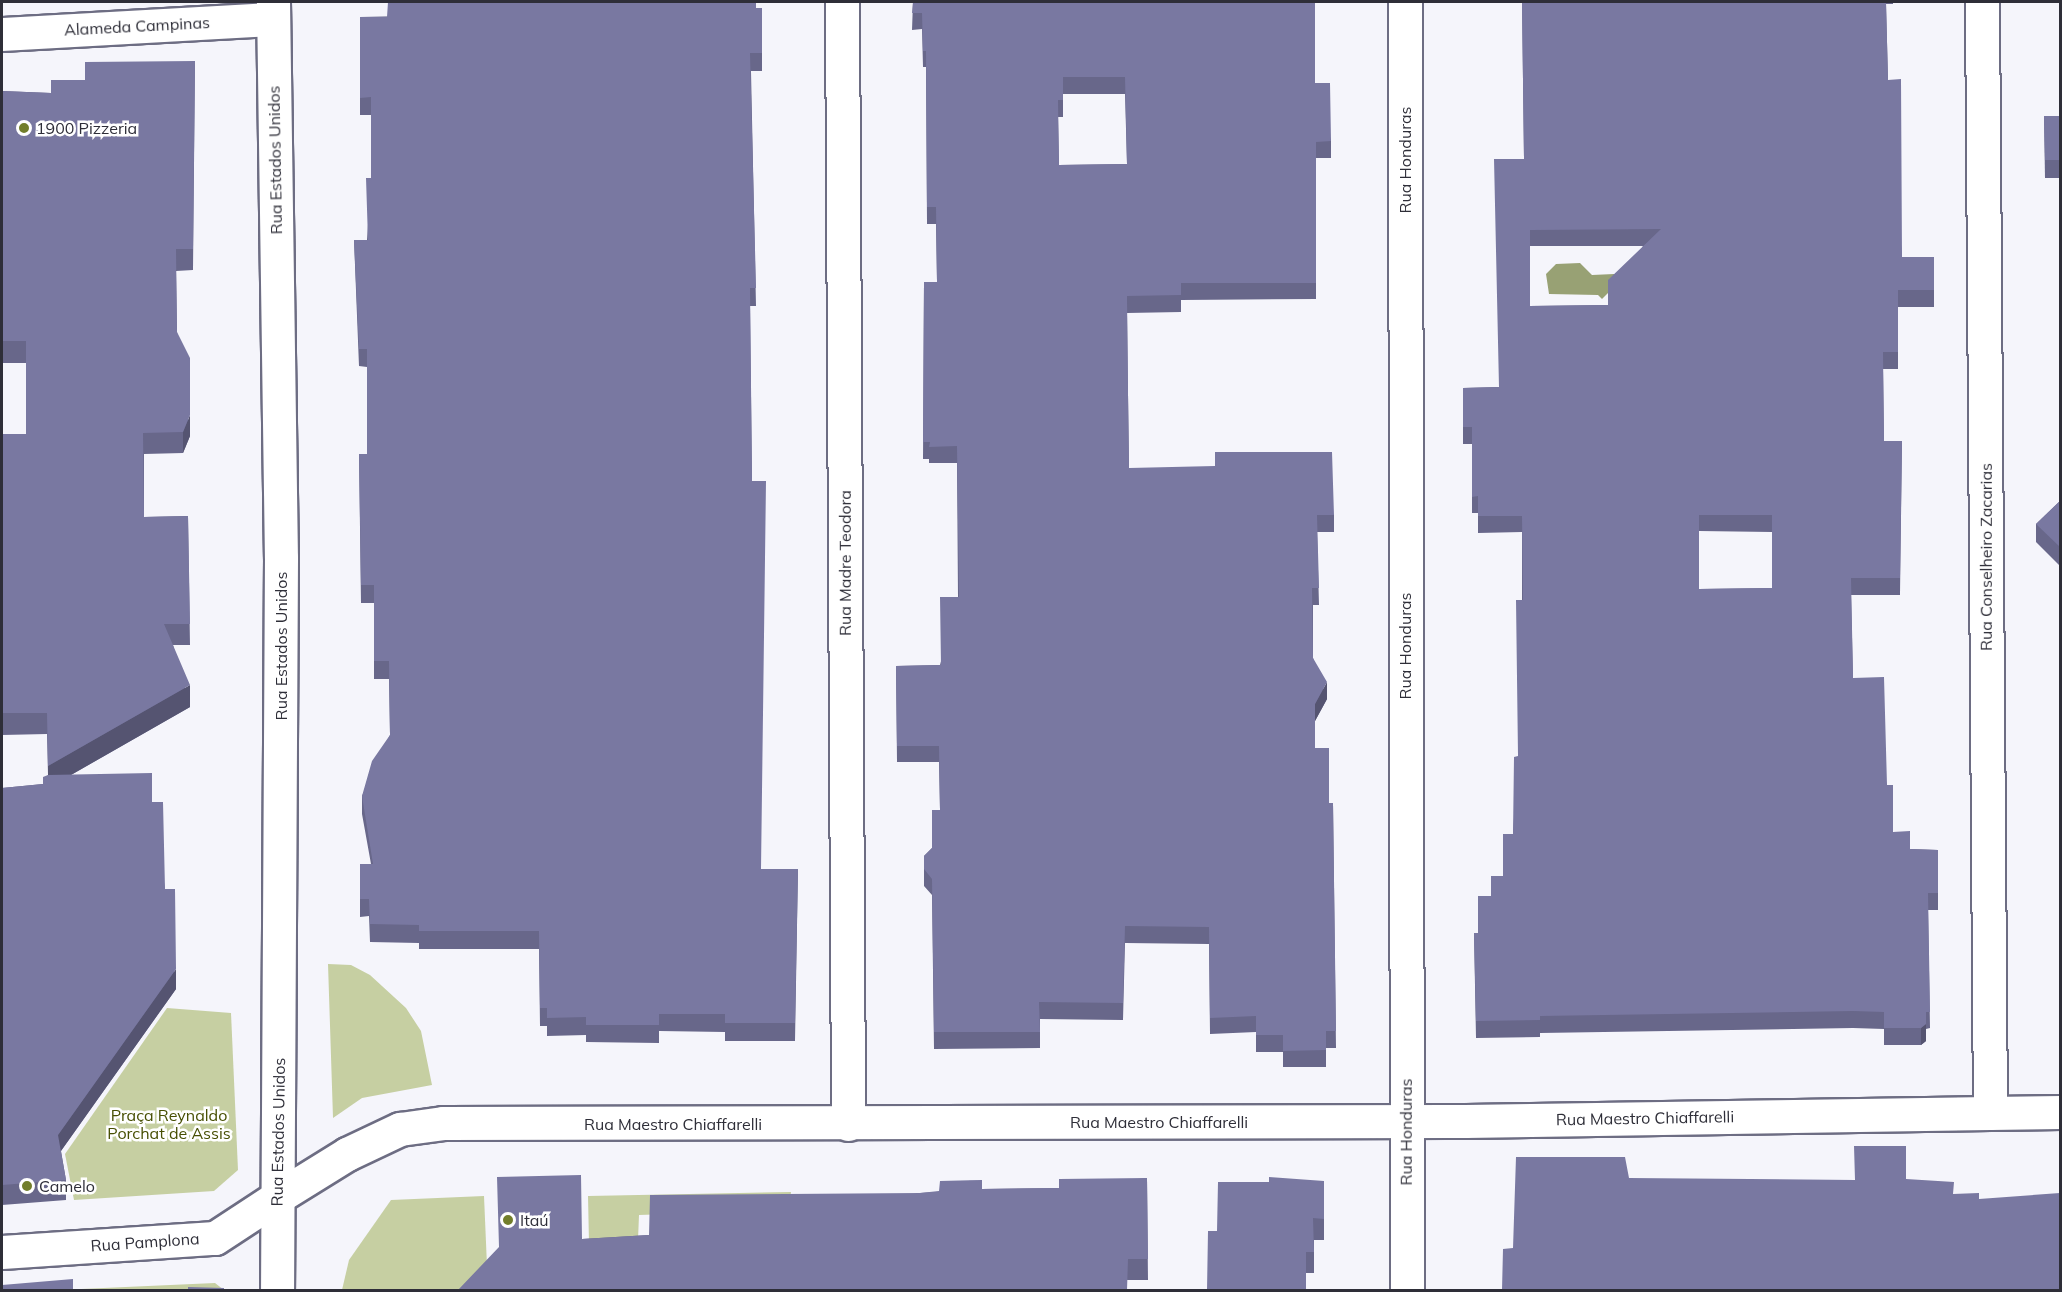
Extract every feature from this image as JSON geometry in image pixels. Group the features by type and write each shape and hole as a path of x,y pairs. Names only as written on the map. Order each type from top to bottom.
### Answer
{"street":[{"name":"Rua Madre Teodora","path":"842,2 848,1124"},
{"name":"Rua Honduras","path":"1406,2 1405,1119 1407,1290"},
{"name":"Rua Conselheiro Zacarias","path":"1982,2 1990,1113"},
{"name":"Alameda Campinas","path":"2,34 273,10"},
{"name":"Rua Estados Unidos","path":"273,10 281,558 280,1112 276,1198 277,1290"},
{"name":"Rua Maestro Chiaffarelli","path":"276,1198 347,1154 400,1128 443,1123 848,1124 2061,1112"},
{"name":"Rua Pamplona","path":"2,1252 215,1238 276,1198"}],"green space":[{"path":"328,964 351,965 370,975 406,1008 421,1031 432,1085 362,1098 333,1118"},
{"name":"Praça Reynaldo Porchat de Assis","path":"167,1008 231,1013 238,1170 214,1191 74,1200 65,1154"},
{"path":"791,1192 789,1210 639,1215 636,1290 590,1290 588,1196"},
{"path":"484,1196 487,1266 462,1290 342,1290 349,1260 391,1200"},
{"path":"215,1283 224,1290 81,1290 81,1289"}],"shaded area":[{"path":"1580,263 1592,275 1614,274 1620,281 1602,299 1598,295 1549,294 1546,274 1556,264"}],"building":[{"path":"388,2 756,2 756,8 762,8 762,53 750,53 756,288 750,288 752,481 766,481 761,869 798,869 795,1023 725,1023 725,1014 659,1014 659,1025 586,1025 586,1017 547,1018 547,1008 540,1008 539,931 419,931 419,925 370,924 369,899 360,899 360,864 373,864 362,796 372,761 390,735 389,661 374,661 374,585 361,585 359,454 367,454 367,349 359,349 354,240 368,240 366,178 371,178 371,97 360,98 360,17 387,17"},
{"path":"913,2 1315,2 1315,83 1330,83 1331,141 1316,142 1316,283 1181,283 1181,295 1127,296 1128,393 1129,468 1215,466 1215,452 1332,452 1334,515 1317,515 1319,588 1312,588 1313,658 1327,682 1315,704 1315,748 1329,748 1329,803 1333,803 1336,1031 1326,1031 1326,1050 1283,1051 1283,1035 1256,1035 1256,1016 1210,1018 1209,927 1125,926 1123,1003 1039,1002 1040,1032 934,1032 932,879 924,869 924,856 932,848 932,810 940,810 939,746 897,746 896,666 941,665 940,597 959,597 957,446 929,447 930,442 923,442 924,282 937,282 936,207 927,207 926,51 923,51 922,13 912,13","holes":["1063,77 1125,77 1127,164 1059,165 1058,100 1063,100"]},
{"path":"1522,2 1886,2 1888,80 1901,79 1902,257 1934,257 1934,290 1898,290 1898,352 1883,352 1884,441 1902,441 1900,578 1851,578 1853,678 1884,677 1887,785 1893,785 1893,832 1910,831 1910,849 1938,850 1938,893 1928,893 1930,1012 1926,1012 1926,1024 1921,1028 1884,1028 1884,1012 1853,1011 1540,1016 1540,1020 1476,1021 1474,933 1478,933 1478,896 1491,896 1491,876 1503,876 1503,834 1513,834 1514,757 1518,756 1516,600 1523,600 1522,516 1478,516 1478,496 1472,497 1472,427 1463,427 1463,388 1499,387 1494,159 1524,159","holes":["1661,229 1608,280 1608,305 1530,306 1530,230","1699,515 1772,515 1772,588 1699,589"]},
{"path":"195,61 193,249 176,249 177,332 190,358 190,415 183,432 143,433 144,517 188,516 190,624 164,624 190,685 48,766 47,713 2,713 2,434 26,434 26,341 2,341 2,91 51,93 51,80 85,80 85,62"},
{"path":"2044,116 2061,116 2061,160 2045,160"},
{"path":"2061,500 2061,548 2036,524"},
{"path":"152,773 152,802 163,802 165,889 175,889 176,969 58,1135 66,1180 2,1185 2,788 43,784 43,777 48,775"},
{"path":"1854,1146 1906,1146 1906,1179 1954,1182 1953,1194 1979,1193 1979,1199 2060,1193 2061,1290 1502,1290 1503,1249 1513,1248 1516,1157 1625,1157 1629,1178 1855,1180"},
{"path":"581,1175 582,1239 649,1235 650,1195 920,1193 939,1191 940,1181 982,1180 982,1189 1059,1188 1059,1179 1147,1178 1148,1259 1128,1259 1127,1290 458,1290 499,1247 497,1177"},
{"path":"1269,1177 1324,1181 1324,1219 1313,1218 1314,1252 1306,1252 1306,1290 1207,1290 1208,1231 1217,1231 1218,1182 1269,1182"},
{"path":"73,1279 73,1290 2,1290 2,1285"},
{"path":"188,1287 224,1288 224,1290 188,1290"}],"place":[{"name":"1900 Pizzeria","path":"24,128"},
{"name":"Camelo","path":"27,1186"},
{"name":"Itaú","path":"508,1220"}]}
